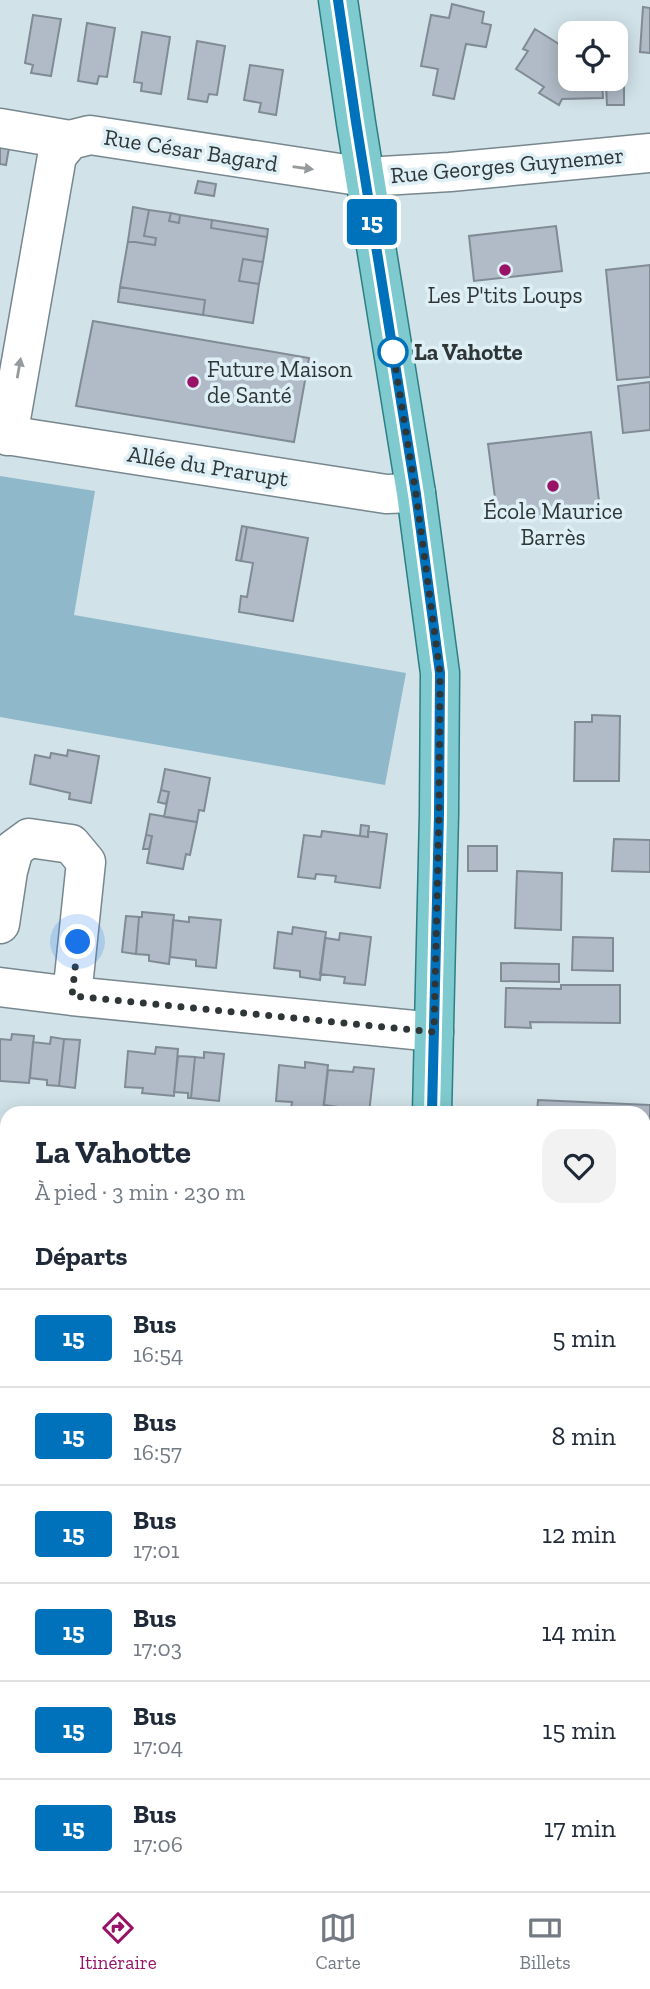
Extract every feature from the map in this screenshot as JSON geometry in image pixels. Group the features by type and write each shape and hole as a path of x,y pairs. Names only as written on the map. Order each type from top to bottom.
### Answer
{"main road":[{"path":"338,0 416,494 440,673 432,1106"}],"street":[{"path":"0,128 70,140"},
{"name":"Rue César Bagard","path":"4,435 57,156 70,140 90,135 365,177"},
{"name":"Rue Georges Guynemer","path":"365,177 450,172 650,153"},
{"name":"Allée du Prarupt","path":"4,435 386,494 416,494"},
{"path":"0,924 14,849 29,838 71,844 86,862 72,996"},
{"path":"0,987 434,1032"}],"shaded area":[{"path":"0,476 95,491 74,615 406,673 385,785 0,717"}],"building":[{"path":"452,4 484,12 482,23 491,25 486,47 466,44 454,99 433,95 438,69 421,66 431,15 449,18"},
{"path":"643,7 650,8 650,53 640,52"},
{"path":"33,15 61,19 51,76 31,73 33,65 25,63"},
{"path":"87,23 115,28 107,77 99,76 97,84 78,81"},
{"path":"535,29 558,43 558,91 603,91 603,98 562,99 559,105 539,93 544,87 516,69 528,51 523,49"},
{"path":"142,32 170,37 161,94 141,91 142,83 134,82"},
{"path":"197,41 225,46 217,95 209,94 207,102 188,99"},
{"path":"250,65 283,70 276,115 259,112 261,103 244,100"},
{"path":"606,91 624,91 624,105 607,105"},
{"path":"0,147 9,148 6,165 0,164"},
{"path":"198,181 216,184 214,196 195,193"},
{"path":"133,207 149,210 144,236 156,238 155,245 128,241"},
{"path":"149,210 171,213 169,221 179,223 180,215 212,220 211,228 267,237 263,262 243,259 239,281 259,284 253,323 203,315 205,300 120,287 128,241 155,245 156,238 144,236"},
{"path":"171,213 180,215 179,223 169,221"},
{"path":"212,220 268,229 267,237 211,228"},
{"path":"556,226 562,271 474,281 469,236"},
{"path":"243,259 263,262 259,284 239,281"},
{"path":"650,265 650,377 617,380 606,270"},
{"path":"120,287 205,300 203,315 118,302"},
{"name":"Future Maison de Santé","path":"93,321 309,358 294,442 76,406"},
{"path":"650,382 650,430 623,433 618,386"},
{"path":"591,432 600,510 498,521 488,444"},
{"path":"242,526 247,527 241,561 236,560"},
{"path":"247,527 308,538 293,621 239,612 241,596 247,597 253,563 241,561"},
{"path":"592,715 620,716 619,781 574,781 575,722 592,722"},
{"path":"68,750 99,756 91,803 69,799 70,793 30,784 35,755 50,758 51,753 67,756"},
{"path":"165,769 210,778 204,811 199,810 197,822 164,817 169,792 161,790"},
{"path":"161,790 169,792 166,804 158,802"},
{"path":"150,814 197,822 190,855 186,854 183,869 147,863 152,836 146,835"},
{"path":"361,825 369,826 368,837 360,836"},
{"path":"322,831 368,837 368,831 387,834 380,888 335,882 336,876 316,874 315,879 298,877 304,835 321,837"},
{"path":"146,835 152,836 149,849 143,849"},
{"path":"614,839 650,840 650,872 612,871"},
{"path":"468,846 497,846 497,871 468,871"},
{"path":"517,871 562,873 561,930 515,928"},
{"path":"142,912 174,915 169,964 149,961 149,955 136,954 139,917 142,917"},
{"path":"126,916 139,917 136,954 122,952"},
{"path":"189,917 221,920 216,968 196,966 196,960 170,957 173,920 189,922"},
{"path":"293,927 326,932 320,980 300,977 300,971 274,968 278,932 292,934"},
{"path":"340,933 371,937 365,985 344,983 345,977 320,974 325,938 339,940"},
{"path":"573,937 613,938 613,971 572,970"},
{"path":"501,963 559,964 559,982 501,981"},
{"path":"561,985 620,985 620,1023 530,1022 531,1028 505,1027 506,988 561,989"},
{"path":"12,1034 34,1036 29,1083 0,1081 0,1039 11,1040"},
{"path":"51,1037 64,1039 59,1086 47,1085 47,1080 30,1078 33,1042 50,1044"},
{"path":"64,1039 80,1040 75,1088 59,1086"},
{"path":"156,1047 178,1049 174,1096 142,1093 143,1088 125,1087 128,1051 155,1054"},
{"path":"204,1052 224,1054 219,1101 191,1098 195,1057 204,1058"},
{"path":"178,1056 195,1057 191,1098 188,1098 188,1093 174,1092"},
{"path":"305,1062 328,1065 324,1106 291,1106 292,1102 276,1101 279,1065 305,1068"},
{"path":"354,1067 374,1069 370,1106 324,1105 328,1070 353,1072"},
{"path":"538,1100 650,1105 650,1106 538,1106"}],"bus line":[{"name":"15","path":"338,0 416,494 440,673 432,1106"}],"place":[{"name":"Les P'tits Loups","path":"505,270"},
{"name":"La Vahotte","path":"393,352"},
{"name":"Future Maison de Santé","path":"193,382"},
{"name":"École Maurice Barrès","path":"553,486"}],"route":[{"path":"78,942 72,996 434,1032 440,673 416,494 393,352"}]}
